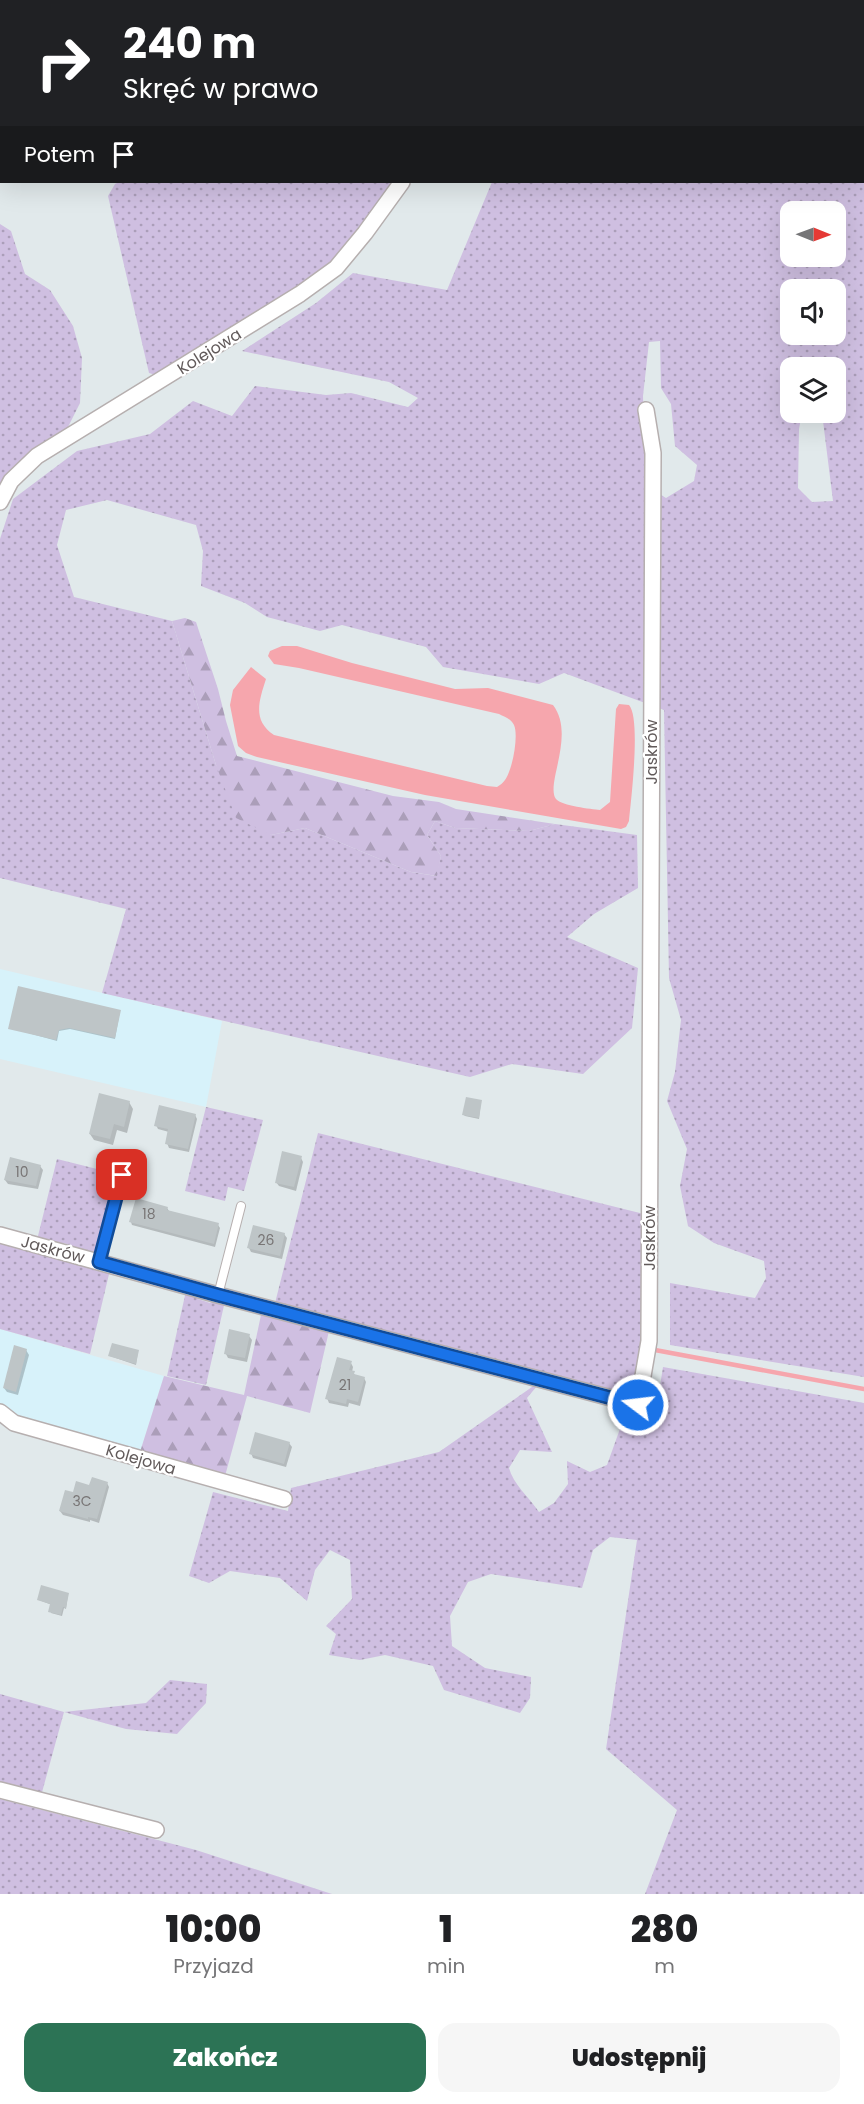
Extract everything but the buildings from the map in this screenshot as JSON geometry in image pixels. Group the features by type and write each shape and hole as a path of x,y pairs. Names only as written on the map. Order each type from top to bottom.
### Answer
{"street":[{"name":"Kolejowa","path":"0,502 11,481 37,456 300,294 336,268 401,183"},
{"name":"Jaskrów","path":"0,1235 218,1295 638,1405 649,1341 653,453 646,410"},
{"name":"Kolejowa","path":"0,1412 14,1423 284,1499"},
{"path":"0,1790 156,1830"}],"lane":[{"path":"99,1262 122,1175"},
{"path":"218,1295 241,1206"}],"shaded area":[{"path":"282,646 297,646 352,663 455,689 488,688 553,705 562,730 554,782 556,799 584,808 600,810 610,802 616,709 619,704 629,705 633,713 635,742 629,821 626,827 621,829 425,795 246,753 238,746 230,705 233,690 251,667 266,679 259,710 262,723 274,735 487,786 497,787 508,776 514,753 515,730 513,723 506,717 274,664 268,656 270,651"},
{"path":"0,969 222,1021 206,1107 0,1059"},
{"path":"0,1329 164,1376 140,1452 9,1414 0,1406"}],"green space":[{"path":"396,183 359,239 305,288 159,376 149,373 108,196 115,184"},
{"path":"492,183 864,183 864,1377 670,1345 670,1283 755,1298 766,1278 764,1261 714,1243 688,1226 680,1186 687,1149 667,1101 675,1072 681,1020 669,978 664,710 564,673 539,684 443,667 426,647 342,625 320,631 267,617 245,603 201,586 203,551 196,525 107,500 66,510 57,545 74,597 172,621 216,765 271,835 305,828 411,872 436,876 441,856 427,835 435,821 455,828 529,831 555,824 637,835 638,888 594,914 567,937 638,968 632,1028 583,1074 512,1064 470,1077 102,993 126,909 0,878 0,539 13,499 77,451 150,434 193,401 232,416 255,386 326,395 351,393 408,407 418,398 389,382 242,351 316,303 353,273 447,290","holes":["660,341 661,388 671,404 675,446 697,465 694,481 666,498 651,489 644,429 643,396 649,342","780,357 846,357 846,423 823,423 833,501 812,502 798,488 800,423 780,423"]},
{"path":"0,224 11,231 25,274 50,290 73,326 82,358 80,403 65,433 38,448 12,468 0,490"},
{"path":"185,618 196,622 237,756 393,796 439,802 456,809 555,824 529,831 455,828 435,821 427,835 441,856 437,876 411,872 305,828 271,835 236,818 216,765 172,621"},
{"path":"206,1107 263,1120 244,1191 228,1187 225,1201 185,1191"},
{"path":"318,1133 648,1215 648,1405 657,1405 663,1367 864,1403 864,1894 645,1894 677,1810 606,1749 637,1540 610,1537 593,1550 582,1588 491,1574 468,1582 450,1616 452,1646 485,1668 531,1677 530,1698 520,1713 444,1690 433,1666 385,1655 360,1660 329,1655 336,1634 326,1626 352,1599 350,1560 330,1550 315,1570 307,1601 280,1578 230,1571 209,1583 189,1576 213,1492 288,1511 291,1488 439,1452 542,1380 274,1307","holes":["542,1380 618,1398 621,1426 607,1465 590,1472 567,1461 568,1484 554,1503 539,1512 518,1485 509,1468 520,1450 552,1452 527,1398"]},
{"path":"57,1159 117,1174 96,1251 91,1254 64,1243 58,1245 37,1240"},
{"path":"0,1241 50,1254 59,1259 110,1270 90,1354 0,1329"},
{"path":"186,1291 210,1303 216,1299 225,1301 206,1385 167,1376"},
{"path":"261,1315 329,1331 310,1413 247,1396 225,1476 140,1452 164,1376 244,1395"},
{"path":"170,1680 207,1684 206,1703 177,1734 126,1729 64,1712 146,1703"},
{"path":"0,1694 64,1712 41,1796 0,1785"},
{"path":"0,1799 196,1850 332,1894 0,1894"}],"waterway":[{"path":"655,1350 864,1389"}],"route":[{"path":"122,1175 99,1262 638,1405"}]}
